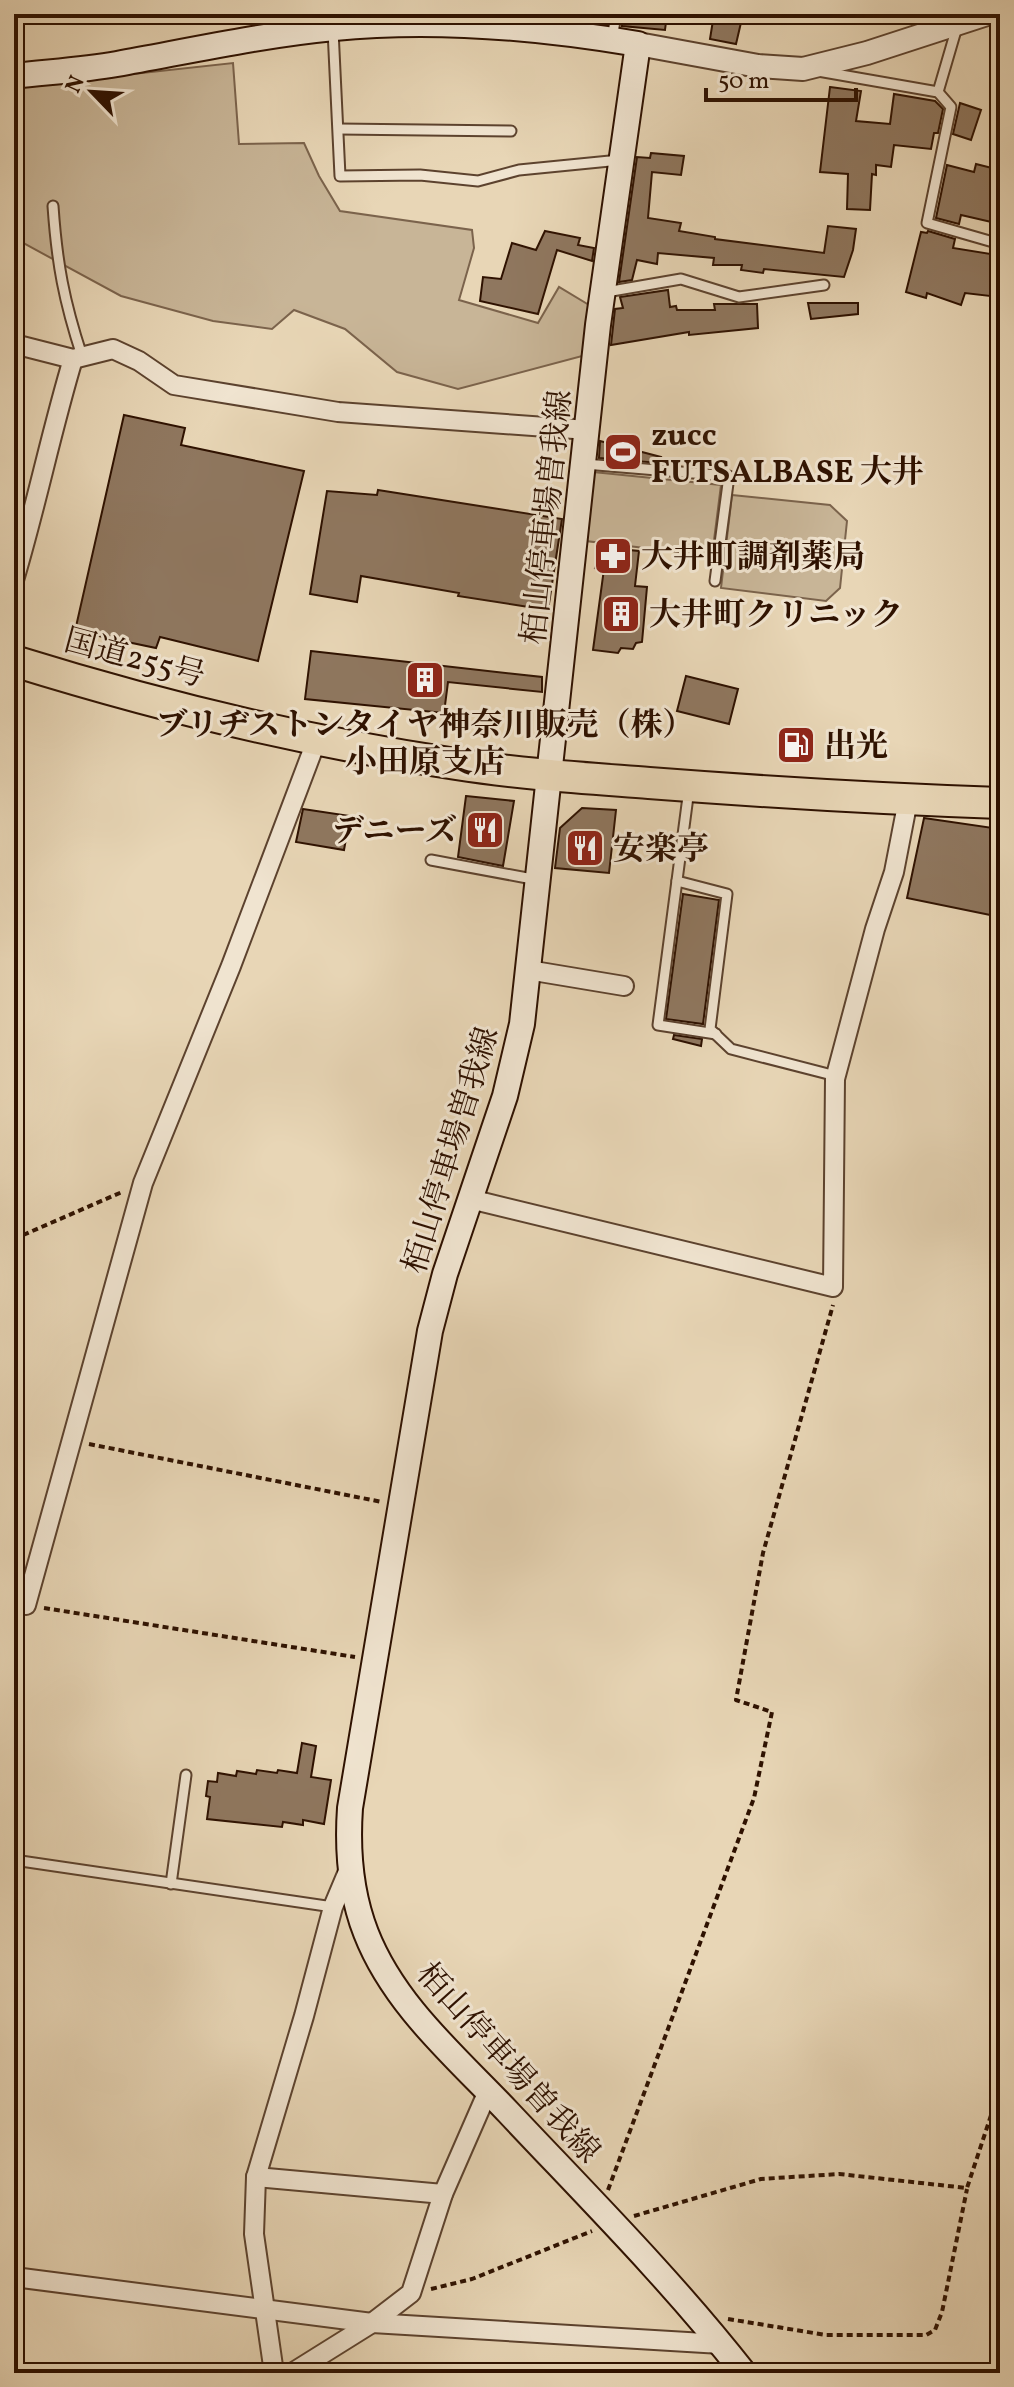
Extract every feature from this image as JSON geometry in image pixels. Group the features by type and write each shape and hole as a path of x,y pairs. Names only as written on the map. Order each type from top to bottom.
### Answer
{"highway":[{"name":"国道255号","path":"14,661 115,692 317,739 457,764 689,786 1000,803"}],"main road":[{"path":"14,76 114,65 328,24 516,27 638,44"},
{"name":"栢山停車場曽我線","path":"638,44 603,293 516,1058 430,1331 350,1808 349,1869 366,1932 397,1992 606,2216 744,2373"}],"street":[{"path":"638,44 758,66 803,69 867,53 959,19 987,14"},
{"path":"14,347 77,357 113,349 139,361 174,385 338,412 588,430"},
{"path":"14,580 35,510 49,440 77,357"},
{"path":"26,1605 143,1183 231,966 317,739"},
{"path":"470,1199 833,1287 836,1076 875,929 894,872 908,800"},
{"path":"528,970 624,986"},
{"path":"274,2373 254,2234 256,2177 333,1907 349,1869"},
{"path":"292,2373 372,2323 411,2293 443,2194 488,2091"},
{"path":"256,2177 443,2194"},
{"path":"14,2277 372,2323 721,2344"}],"lane":[{"path":"612,40 616,14"},
{"path":"938,92 959,19"},
{"path":"328,24 339,129 340,176 420,175 478,181 519,170 620,160"},
{"path":"803,69 938,92 951,107 927,223 1000,244"},
{"path":"339,129 511,131"},
{"path":"53,206 56,260 77,357"},
{"path":"603,293 681,279 739,297 824,285"},
{"path":"585,464 729,476 715,581"},
{"path":"689,786 658,1025 713,1031 731,1049 836,1076"},
{"path":"431,860 538,880"},
{"path":"677,881 727,894 713,1031"},
{"path":"171,1884 186,1775"},
{"path":"14,1860 333,1907"}],"path":[{"path":"14,1239 143,1183"},
{"path":"606,2216 754,1798 772,1712 736,1700 763,1553 834,1300 833,1287"},
{"path":"71,1441 400,1506"},
{"path":"26,1605 374,1660"},
{"path":"694,2313 826,2335 926,2335 935,2330 942,2312 967,2188 1000,2088"},
{"path":"411,2293 472,2279 606,2216 761,2179 839,2174 967,2188"}],"shaded area":[{"path":"233,63 239,144 304,143 340,211 472,230 474,248 459,300 538,323 559,287 589,305 586,355 458,389 397,372 345,329 294,310 272,329 213,321 121,296 14,238 14,87"},
{"path":"593,472 721,485 712,556 586,541"},
{"path":"732,495 830,505 847,521 840,588 826,601 721,588"}],"building":[{"path":"623,14 667,14 665,30 622,26"},
{"path":"714,14 743,14 736,44 710,39"},
{"path":"830,87 861,91 856,121 890,124 894,94 935,101 943,109 931,149 894,145 891,167 876,165 876,175 872,174 870,210 847,209 848,174 820,172"},
{"path":"960,103 981,110 971,140 953,134"},
{"path":"651,153 684,156 681,175 652,172 648,218 681,223 679,231 715,239 824,253 828,226 856,229 844,277 764,269 763,273 741,270 742,265 713,265 714,258 658,253 657,264 637,260 632,280 619,282 637,157 650,158"},
{"path":"976,164 1000,170 1000,224 961,215 959,224 936,218 947,165 974,172"},
{"path":"545,231 580,238 578,245 594,248 592,261 557,250 538,314 480,301 483,277 501,279 512,243 536,250"},
{"path":"921,232 955,239 953,248 997,255 990,296 965,293 961,305 927,293 926,298 906,292"},
{"path":"668,290 670,307 676,306 677,310 715,310 714,304 757,304 758,328 689,335 689,332 611,345 615,309 623,308 620,297"},
{"path":"808,303 858,303 858,314 811,319"},
{"path":"124,415 185,428 181,445 304,471 258,661 160,637 156,648 75,631"},
{"path":"600,441 661,457 659,463 599,458"},
{"path":"378,490 562,519 548,610 361,576 357,602 310,594 327,491 377,495"},
{"name":"大井町クリニック","path":"598,547 639,551 635,586 647,587 642,642 636,643 633,649 621,648 618,653 593,650 604,569 595,568"},
{"name":"ブリヂストンタイヤ神奈川販売（株） 小田原支店","path":"311,651 542,677 542,692 448,682 444,713 305,699"},
{"path":"686,676 738,689 729,724 677,711"},
{"name":"デニーズ","path":"466,796 514,801 503,866 458,857"},
{"name":"安楽亭","path":"582,808 616,810 609,873 555,868 560,828"},
{"path":"303,809 350,816 344,850 296,842"},
{"path":"924,818 1000,829 1000,917 907,898"},
{"path":"683,894 719,900 703,1024 666,1019"},
{"path":"674,1035 702,1039 701,1046 673,1039"},
{"path":"302,1743 316,1746 311,1777 331,1780 324,1824 303,1820 303,1825 283,1822 282,1827 207,1819 210,1797 206,1796 208,1781 217,1782 218,1773 236,1776 237,1771 256,1774 257,1770 277,1773 278,1770 297,1773"}],"place":[{"name":"zucc FUTSALBASE 大井","path":"623,452"},
{"name":"大井町調剤薬局","path":"613,556"},
{"name":"大井町クリニック","path":"621,614"},
{"name":"ブリヂストンタイヤ神奈川販売（株） 小田原支店","path":"425,680"},
{"name":"出光","path":"796,745"},
{"name":"デニーズ","path":"485,830"},
{"name":"安楽亭","path":"585,848"}]}
